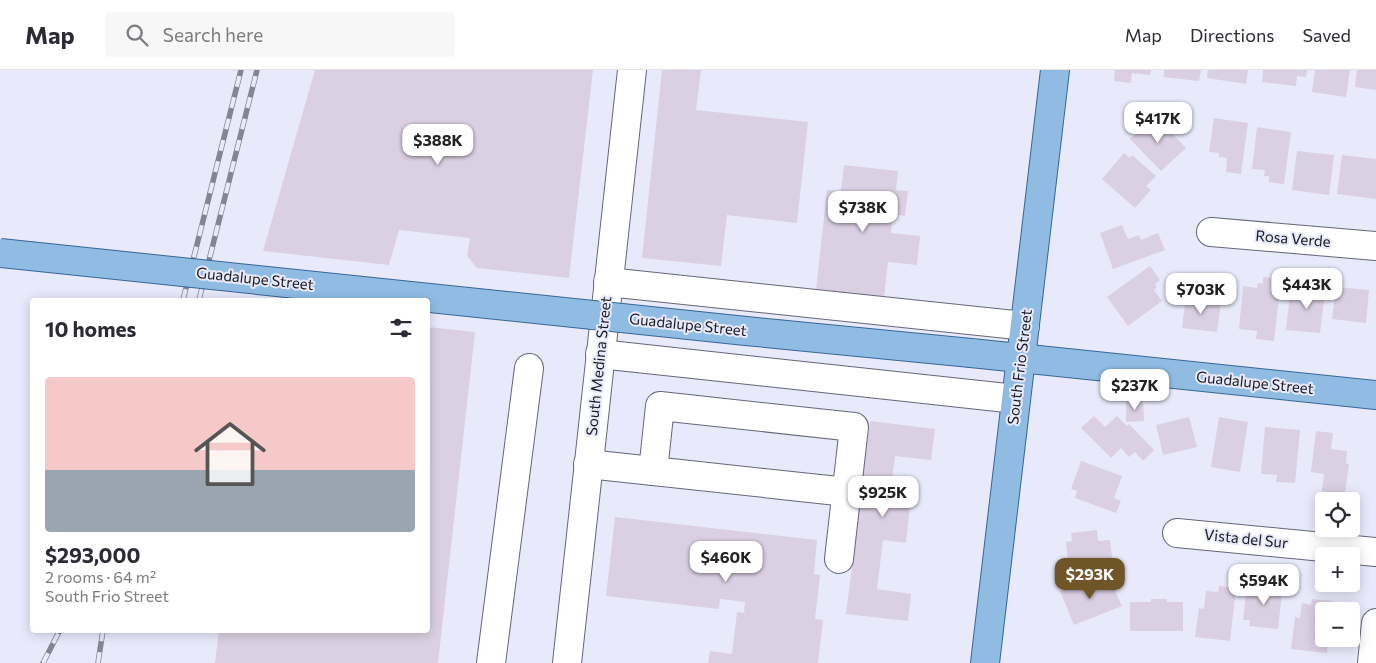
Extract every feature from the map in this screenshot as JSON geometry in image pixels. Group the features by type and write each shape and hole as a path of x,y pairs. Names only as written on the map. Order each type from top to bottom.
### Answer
{"main road":[{"name":"South Frio Street","path":"985,663 1055,70"},
{"name":"Guadalupe Street","path":"0,253 1376,395"}],"street":[{"name":"South Medina Street","path":"567,663 632,70"},
{"name":"Rosa Verde","path":"1211,232 1376,246"},
{"path":"608,282 1025,326"},
{"path":"600,354 1016,399"},
{"path":"491,663 529,368"},
{"path":"653,471 660,406 854,427 839,559"},
{"path":"588,464 847,492"},
{"name":"Vista del Sur","path":"1176,533 1376,552"},
{"path":"1372,663 1376,622"}],"building":[{"path":"315,70 593,70 569,278 477,268 467,256 470,238 399,230 389,265 263,251"},
{"path":"662,70 701,70 696,110 808,122 797,223 727,215 721,266 642,258"},
{"path":"1115,70 1151,70 1150,75 1132,73 1131,83 1114,81"},
{"path":"1164,70 1201,70 1199,81 1164,77"},
{"path":"1208,70 1248,70 1246,84 1207,78"},
{"path":"1263,70 1307,70 1306,77 1297,76 1296,86 1262,82"},
{"path":"1315,70 1350,70 1346,97 1312,92"},
{"path":"1357,70 1376,70 1376,90 1355,87"},
{"path":"1155,116 1186,148 1161,171 1130,139"},
{"path":"1214,118 1248,123 1241,174 1226,172 1227,158 1219,157 1219,153 1209,152"},
{"path":"1257,127 1291,132 1284,184 1269,182 1269,176 1264,176 1265,170 1252,169"},
{"path":"1297,151 1334,155 1329,195 1292,190"},
{"path":"1124,153 1130,158 1132,155 1156,176 1146,186 1151,190 1135,208 1102,179"},
{"path":"1342,155 1376,159 1376,199 1337,194"},
{"path":"844,165 898,171 896,190 908,191 905,216 893,214 891,233 920,236 917,265 888,262 884,297 816,290 827,190 841,191"},
{"path":"1122,225 1128,239 1139,235 1141,240 1158,233 1165,250 1113,269 1100,233"},
{"path":"1150,266 1160,280 1155,284 1157,287 1154,290 1162,301 1128,326 1107,297"},
{"path":"1263,277 1281,279 1274,341 1256,339 1257,331 1239,329 1243,286 1257,288 1258,283 1263,284"},
{"path":"1309,281 1326,283 1320,333 1286,330 1290,294 1308,296"},
{"path":"1336,287 1369,290 1366,323 1332,319"},
{"path":"1186,297 1221,302 1217,332 1182,328"},
{"path":"430,327 475,332 438,663 215,663 219,633 430,633"},
{"path":"1126,400 1143,400 1144,421 1126,422"},
{"path":"1094,416 1105,427 1117,416 1127,426 1129,424 1154,450 1143,461 1135,452 1129,457 1121,448 1111,458 1081,428"},
{"path":"1189,417 1197,447 1163,455 1156,425"},
{"path":"1219,417 1248,422 1240,472 1211,467"},
{"path":"870,421 935,429 931,460 895,456 889,504 910,507 906,543 883,540 877,589 911,594 908,621 846,614"},
{"path":"1265,427 1300,430 1295,483 1276,482 1277,475 1261,474"},
{"path":"1316,431 1333,433 1331,449 1347,451 1346,464 1349,464 1345,492 1322,492 1324,474 1311,472"},
{"path":"1081,461 1122,476 1114,498 1121,501 1116,513 1075,498 1077,491 1071,489"},
{"path":"615,517 817,540 814,574 820,575 815,619 823,620 818,663 708,663 710,651 732,654 737,612 744,613 745,602 720,599 719,609 606,596"},
{"path":"1097,530 1098,541 1110,540 1113,565 1069,571 1066,542 1072,541 1071,533"},
{"path":"1106,578 1110,587 1113,586 1122,606 1074,625 1060,591 1091,579 1093,584"},
{"path":"1257,581 1283,583 1278,629 1249,626 1250,620 1243,620 1246,594 1256,595"},
{"path":"1219,586 1236,588 1230,641 1195,637 1199,608 1204,609 1206,591 1218,592"},
{"path":"1151,599 1183,602 1183,631 1130,631 1130,602 1151,602"},
{"path":"1312,599 1332,601 1315,602 1315,647 1327,647 1327,653 1291,649 1295,617 1300,618 1302,603 1311,605"}],"railway":[{"path":"184,298 241,70"},
{"path":"200,298 257,70"},
{"path":"43,663 58,633"},
{"path":"98,663 103,633"}]}
